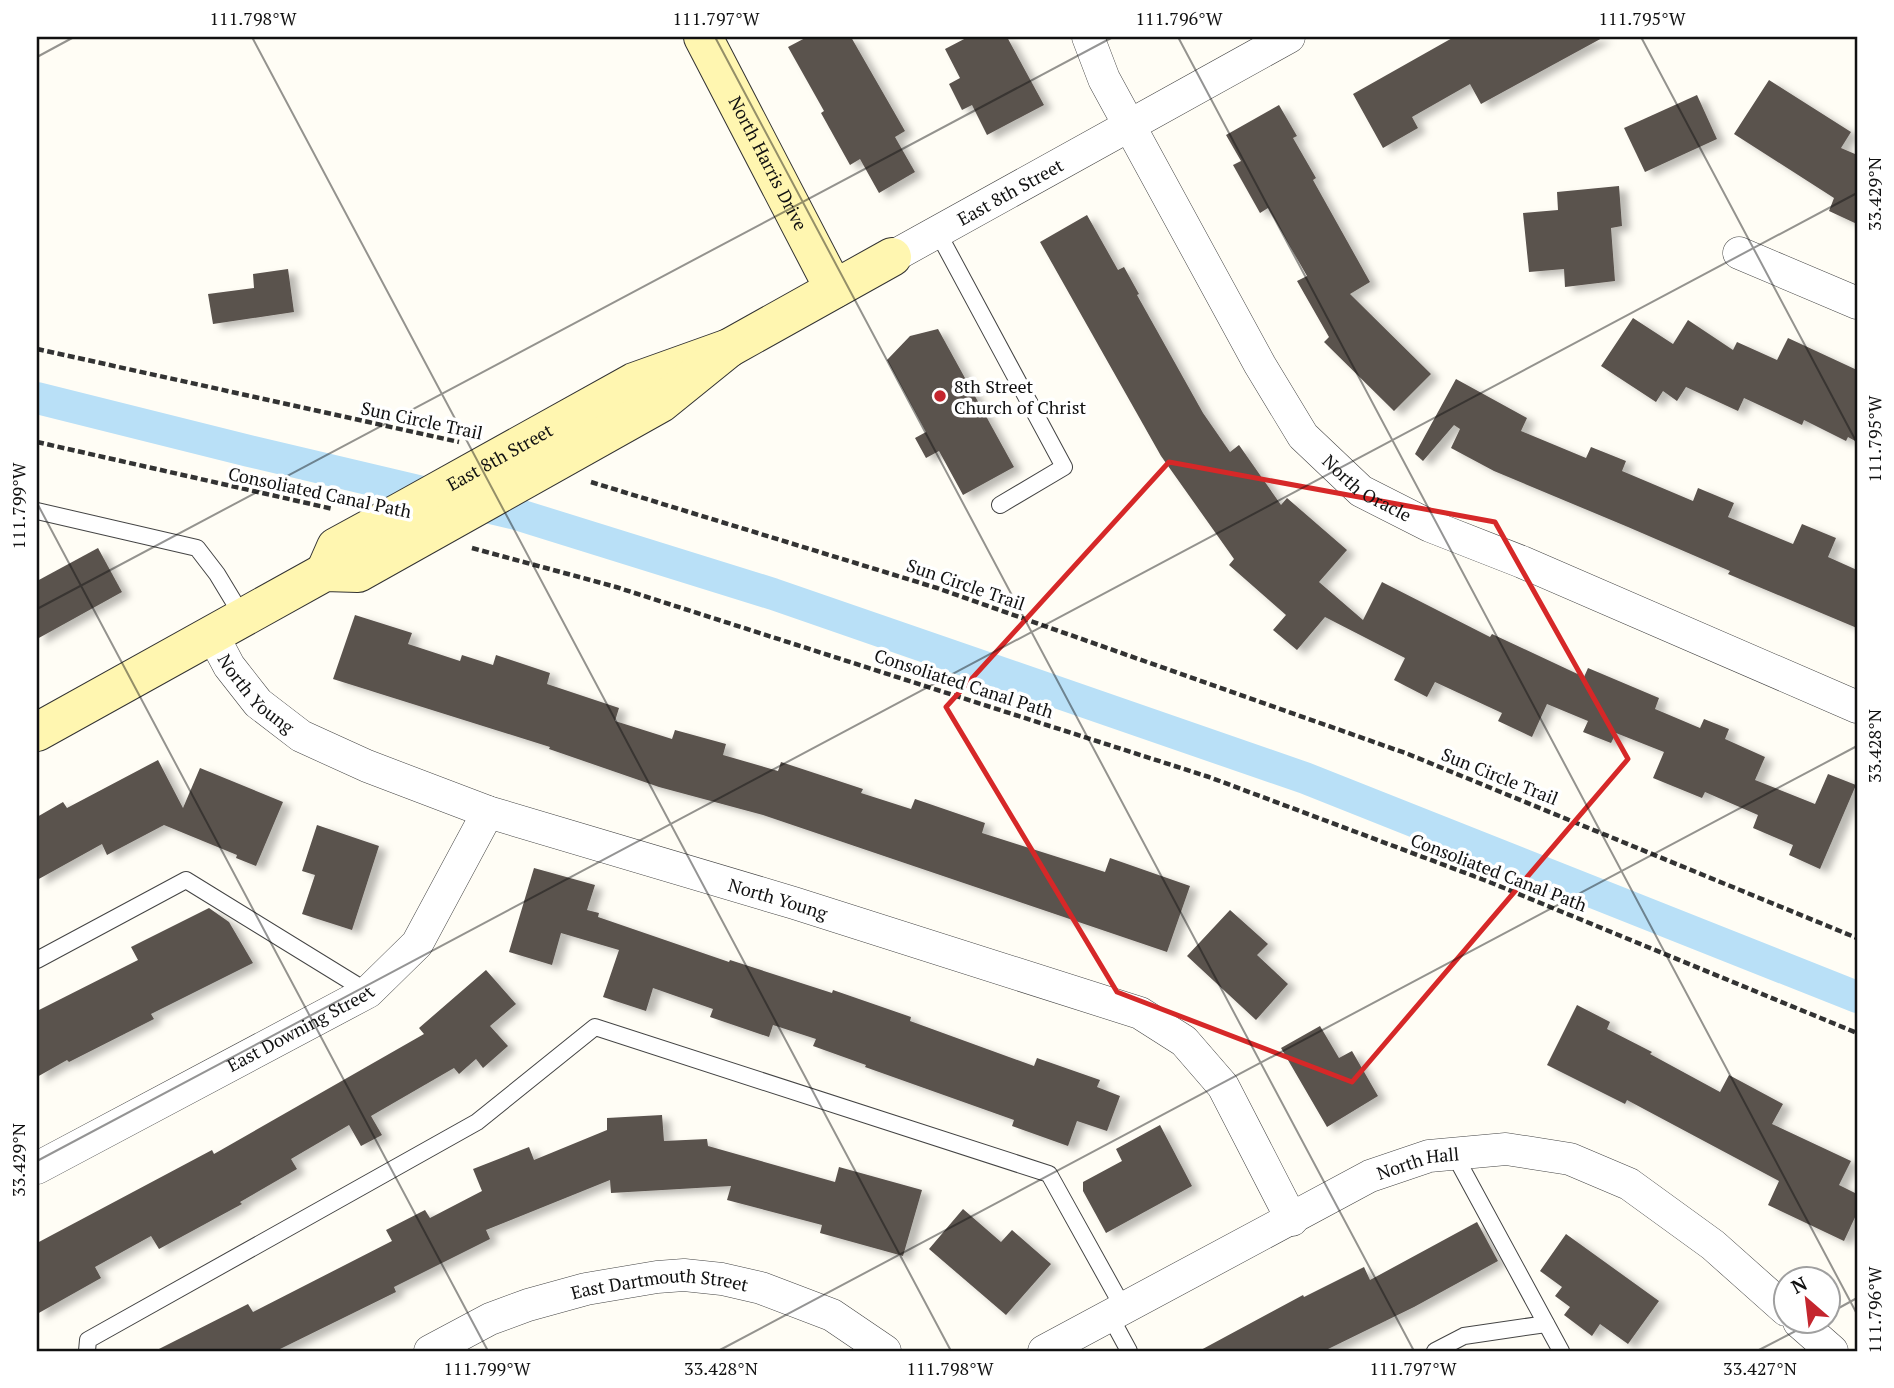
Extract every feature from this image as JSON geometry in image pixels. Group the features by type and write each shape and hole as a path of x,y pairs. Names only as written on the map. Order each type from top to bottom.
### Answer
{"street":[{"name":"North Harris Drive","path":"703,37 834,289"},
{"name":"North Oracle","path":"1088,37 1104,79 1259,365 1303,436 1362,491 1430,527 1522,562 1857,707"},
{"name":"East 8th Street","path":"37,732 325,572 336,547 428,521 516,466 634,382 729,348 1289,37"},
{"path":"1739,253 1857,303"},
{"name":"East 8th Street","path":"428,521 516,466"},
{"name":"North Young","path":"228,626 229,666 258,703 301,736 367,766 488,812 794,902 1140,1013 1184,1041 1223,1086 1292,1220"},
{"name":"East Downing Street","path":"37,1168 368,992 417,944 488,812"},
{"name":"North Hall","path":"1044,1351 1370,1176 1429,1156 1506,1149 1570,1159 1629,1184 1713,1245 1772,1298"},
{"name":"East Dartmouth Street","path":"430,1351 490,1319 528,1305 586,1289 684,1275 761,1287 832,1315 885,1351"},
{"path":"1816,1336 1832,1351"}],"lane":[{"path":"937,231 1064,467 1000,505"},
{"path":"37,511 197,548 217,574 228,626"},
{"path":"37,960 186,880 368,992"},
{"path":"87,1351 89,1340 477,1122 595,1027 1049,1174 1117,1312 1129,1351"},
{"path":"1454,1154 1561,1351"},
{"path":"1435,1351 1464,1336 1546,1324"}],"path":[{"name":"Sun Circle Trail","path":"37,349 516,466 937,588 1408,754 1857,937"},
{"name":"Consoliated Canal Path","path":"37,442 334,509"},
{"name":"Consoliated Canal Path","path":"428,521 465,546 616,587 1209,777 1487,880 1857,1033"}],"highlighted area":[{"path":"1169,462 1495,522 1628,759 1352,1082 1117,992 946,707"}],"building":[{"path":"807,37 851,37 905,131 895,137 915,172 879,193 860,159 850,165 821,113 824,111 788,47"},
{"path":"968,37 1007,37 1044,105 987,135 972,105 962,110 949,84 960,78 945,49"},
{"path":"1454,37 1604,37 1481,104 1470,84 1412,117 1418,128 1383,148 1353,94"},
{"path":"1769,80 1851,132 1841,148 1855,154 1857,148 1857,224 1829,211 1834,198 1734,134"},
{"path":"1697,95 1717,139 1645,172 1624,128"},
{"path":"1279,105 1297,136 1293,138 1316,178 1313,180 1370,282 1350,294 1431,374 1394,411 1324,342 1329,337 1297,281 1307,276 1268,208 1260,213 1233,165 1241,161 1226,135"},
{"path":"1619,186 1622,226 1611,228 1615,281 1565,287 1564,269 1529,272 1523,213 1558,210 1557,192"},
{"path":"1087,215 1118,270 1124,267 1203,413 1230,452 1239,445 1281,505 1287,498 1347,550 1319,582 1363,620 1382,582 1490,637 1492,634 1584,677 1588,668 1659,698 1655,709 1700,728 1704,719 1729,729 1725,739 1765,757 1755,780 1815,804 1828,774 1856,785 1820,869 1789,855 1793,845 1753,828 1758,815 1705,792 1702,798 1653,778 1664,752 1616,733 1611,743 1583,732 1588,721 1547,704 1532,737 1498,721 1502,713 1435,682 1427,697 1394,680 1405,658 1325,617 1297,650 1273,630 1286,615 1229,565 1234,559 1161,456 1040,242"},
{"path":"288,269 294,312 213,324 208,294 254,288 253,274"},
{"path":"1633,318 1673,344 1688,320 1733,350 1737,342 1777,360 1788,338 1857,370 1857,442 1848,437 1846,441 1804,420 1802,425 1744,398 1738,411 1686,387 1677,401 1663,391 1656,402 1601,366"},
{"name":"8th Street Church of Christ","path":"938,329 1014,467 963,495 939,451 926,458 915,438 926,432 887,360 910,336"},
{"path":"1456,379 1527,418 1521,431 1586,458 1591,447 1626,461 1622,471 1693,501 1698,488 1734,503 1728,517 1793,544 1802,524 1836,538 1828,557 1857,570 1857,628 1494,471 1451,448 1460,429 1454,425 1423,461 1415,454"},
{"path":"98,548 122,592 37,639 37,581"},
{"path":"355,615 412,633 408,644 460,661 462,655 493,665 496,655 550,673 547,684 619,708 615,721 672,739 675,730 726,744 723,755 778,771 781,762 863,789 861,793 911,809 915,799 985,823 982,833 1105,872 1110,858 1190,886 1167,952 763,815 659,787 549,749 550,747 333,679"},
{"path":"158,760 183,808 200,768 283,802 256,866 236,858 237,855 164,825 107,855 102,844 37,880 37,817 63,802 67,808"},
{"path":"317,825 379,846 352,930 302,914 315,875 302,871"},
{"path":"534,868 595,885 587,910 599,913 598,917 729,962 730,960 832,993 833,990 911,1017 910,1021 1034,1066 1037,1058 1100,1080 1097,1087 1120,1096 1107,1131 1077,1121 1068,1146 1012,1126 1014,1120 813,1046 816,1039 773,1025 769,1037 710,1017 713,1009 653,988 646,1011 603,997 619,950 561,933 552,965 509,952"},
{"path":"209,908 229,922 253,963 151,1014 154,1019 37,1077 37,1011 138,960 131,947"},
{"path":"1230,910 1268,944 1257,955 1288,984 1256,1020 1187,956"},
{"path":"486,970 516,1004 490,1026 508,1046 483,1068 476,1059 459,1074 454,1068 371,1116 382,1135 361,1146 349,1125 291,1159 297,1169 240,1202 242,1204 159,1249 151,1236 95,1267 101,1278 37,1314 37,1243 212,1150 214,1154 424,1034 419,1028"},
{"path":"1577,1005 1610,1022 1607,1029 1720,1092 1729,1075 1783,1104 1772,1124 1851,1161 1839,1185 1857,1194 1857,1213 1844,1241 1768,1205 1779,1181 1627,1100 1625,1104 1547,1065"},
{"path":"1320,1026 1339,1058 1352,1051 1378,1096 1327,1127 1281,1048"},
{"path":"662,1115 664,1141 707,1139 708,1146 835,1182 839,1167 922,1190 903,1256 820,1233 822,1225 727,1200 731,1186 611,1193 610,1180 486,1230 490,1239 394,1287 396,1292 276,1351 155,1351 248,1304 253,1312 392,1241 386,1230 425,1210 430,1218 482,1191 473,1169 529,1147 534,1160 607,1130 607,1118"},
{"path":"1160,1125 1192,1186 1106,1233 1083,1191 1083,1182 1122,1161 1116,1149"},
{"path":"963,1209 1001,1242 1012,1230 1051,1264 1006,1315 929,1249"},
{"path":"1477,1222 1498,1261 1414,1307 1324,1351 1199,1351 1303,1295 1304,1297 1364,1267 1370,1280"},
{"path":"1566,1234 1659,1301 1628,1344 1600,1324 1592,1336 1564,1315 1570,1307 1555,1296 1562,1287 1540,1271"}],"waterway":[{"path":"37,398 516,514 773,594 1305,778 1857,997"}],"place":[{"name":"8th Street Church of Christ","path":"940,396"}]}
